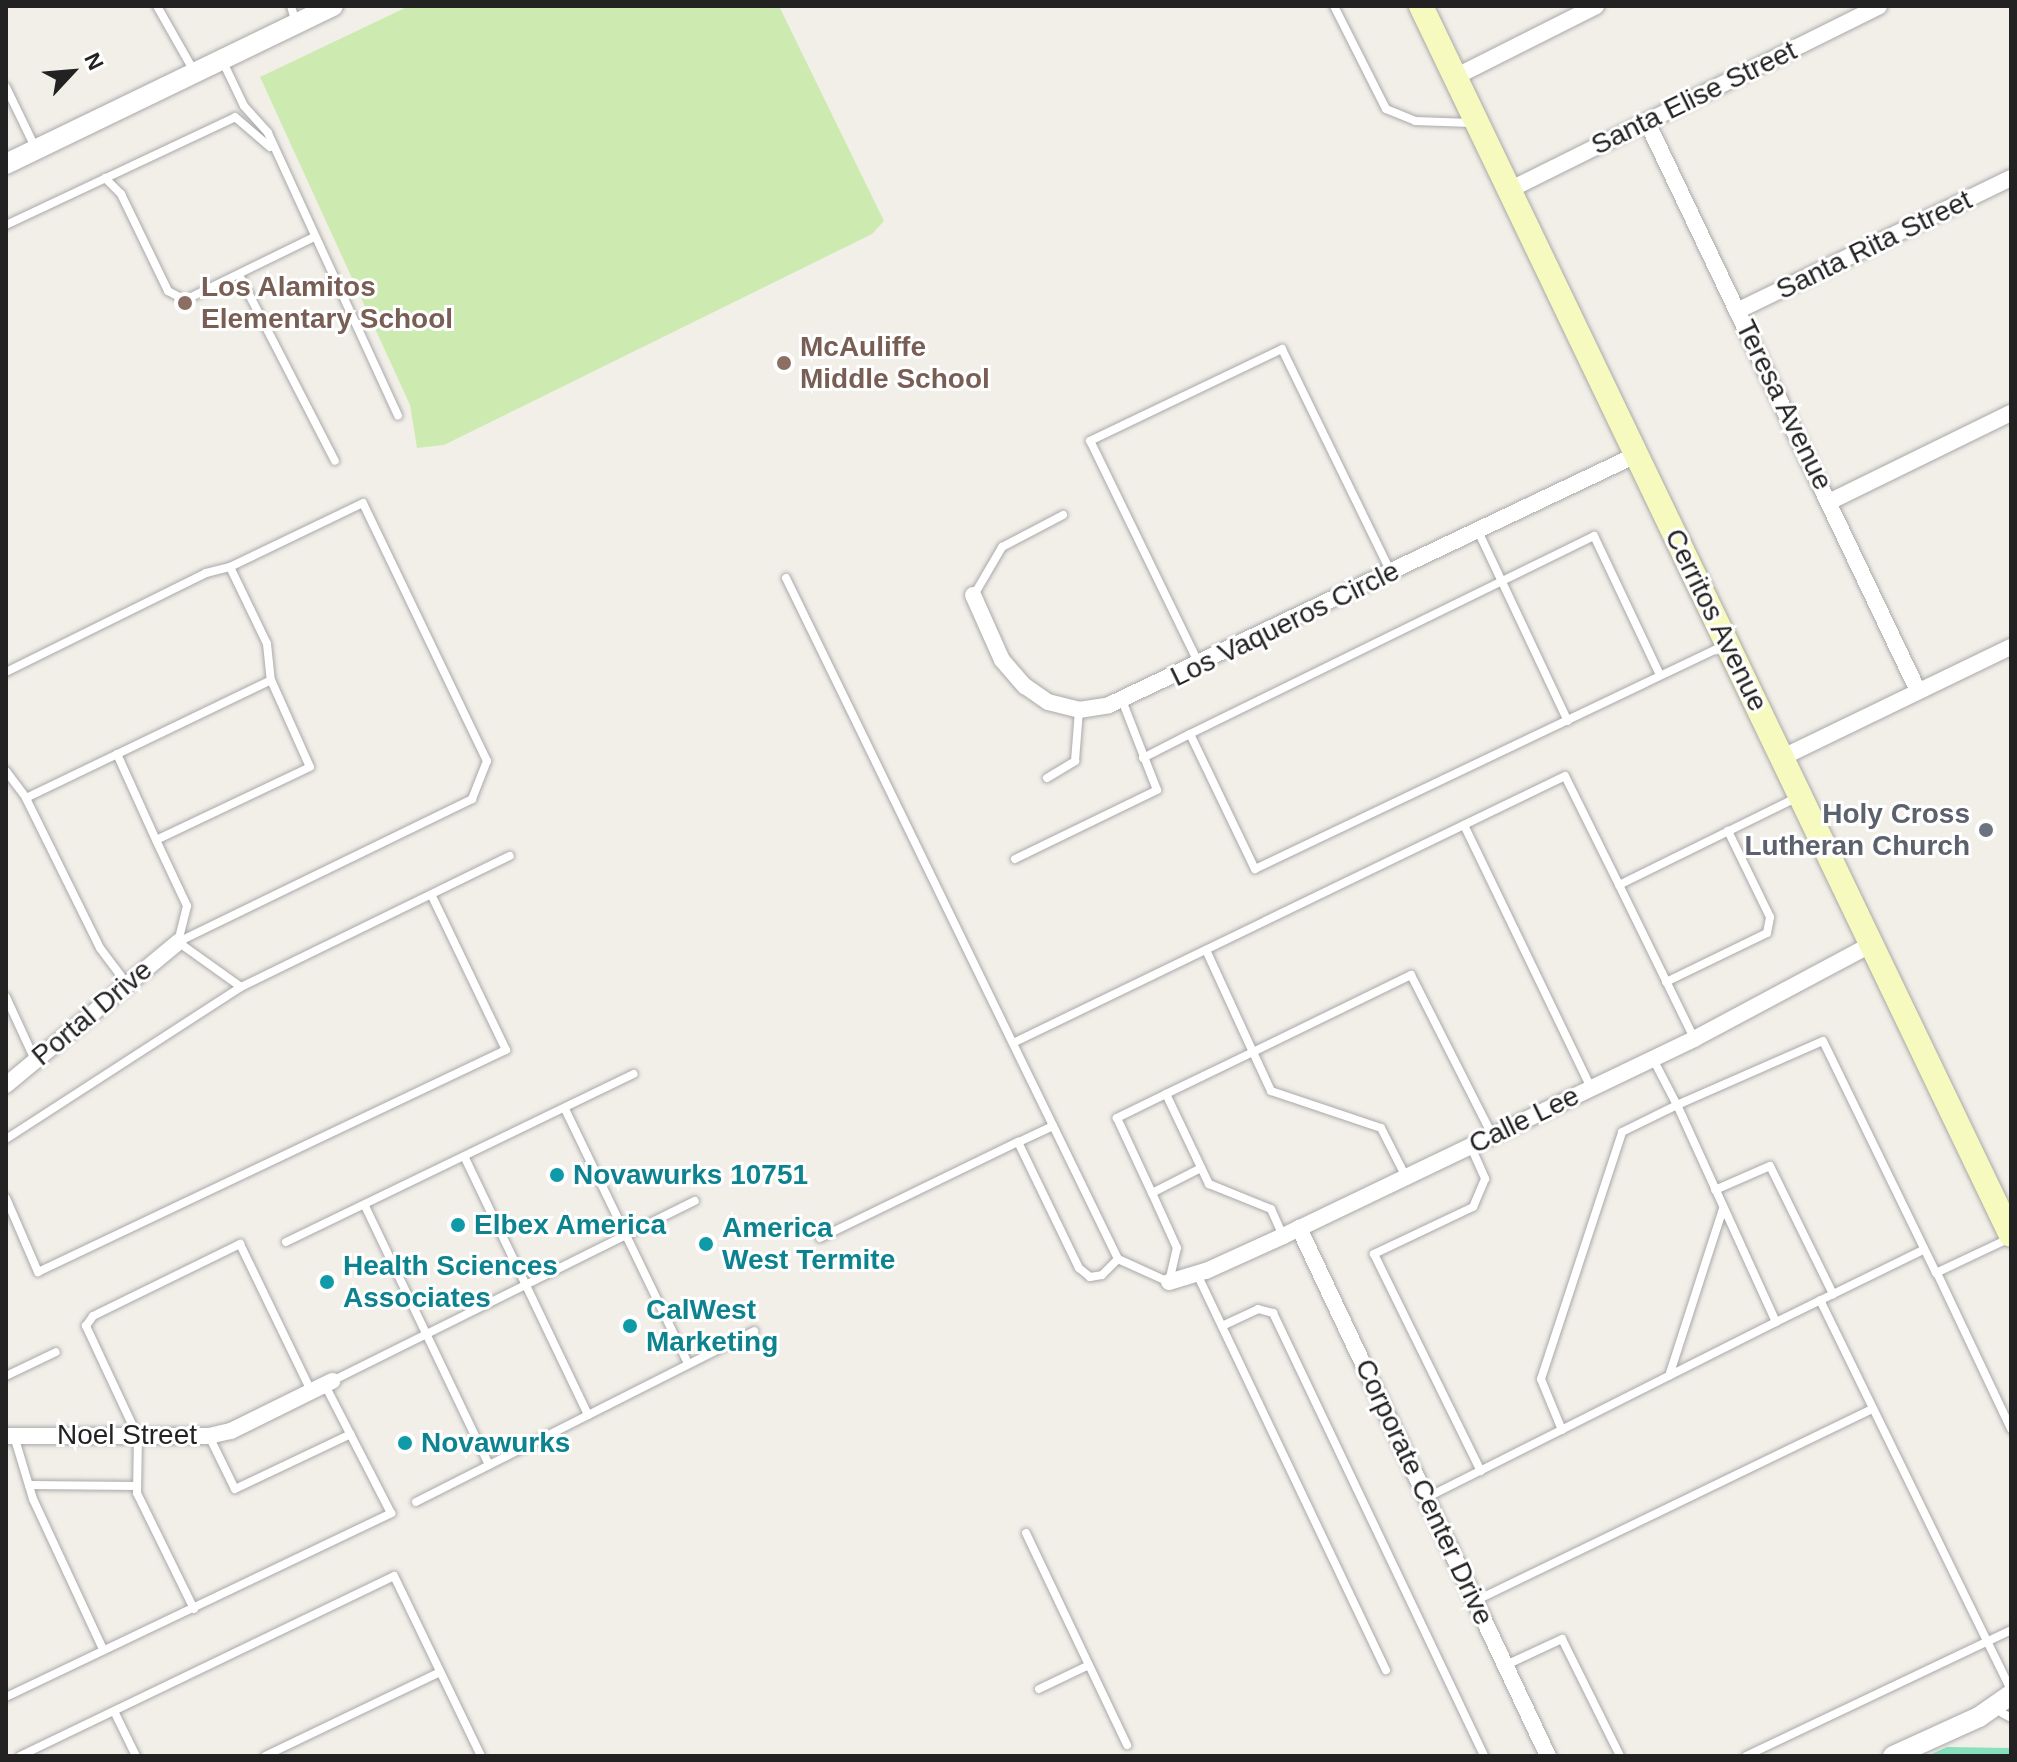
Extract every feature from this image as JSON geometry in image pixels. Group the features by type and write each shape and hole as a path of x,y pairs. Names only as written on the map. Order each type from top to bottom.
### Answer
{"main road":[{"name":"Cerritos Avenue","path":"1421,6 2011,1236"}],"street":[{"path":"6,164 221,60 294,15 333,6"},
{"path":"1455,77 1596,6"},
{"name":"Santa Elise Street","path":"1509,190 1879,6"},
{"name":"Teresa Avenue","path":"1647,122 1831,501 1918,691"},
{"name":"Santa Rita Street","path":"1737,311 2011,178"},
{"path":"1831,501 2011,413"},
{"name":"Los Vaqueros Circle","path":"1079,710 1122,700 1200,666 1636,455"},
{"path":"973,595 985,631 1025,686 1048,702 1079,710"},
{"path":"1783,757 2011,647"},
{"name":"Portal Drive","path":"6,1085 178,942"},
{"name":"Calle Lee","path":"1169,1282 1197,1274 1283,1236 1653,1059 1872,944"},
{"name":"Corporate Center Drive","path":"1299,1228 1548,1756"},
{"name":"Noel Street","path":"10,1435 209,1436 323,1386"},
{"path":"1893,1756 2009,1706"}],"lane":[{"path":"157,6 195,72"},
{"path":"1334,6 1386,109 1415,121 1477,123"},
{"path":"221,60 244,106 268,133 270,147 398,415"},
{"path":"6,87 36,150"},
{"path":"6,225 235,117 270,147"},
{"path":"105,178 121,194 168,291 185,300 314,237"},
{"path":"239,275 335,461"},
{"path":"1200,666 1090,441 1282,349 1391,573"},
{"path":"6,672 206,573 230,567 363,503 487,761 472,799 178,942"},
{"path":"973,595 1002,547 1063,515"},
{"path":"1478,531 1568,721"},
{"path":"1143,758 1594,536 1660,675"},
{"path":"156,840 310,767 271,680 267,644 230,567"},
{"path":"786,578 1118,1259 1169,1282 1177,1248 1117,1118 1411,975 1492,1136"},
{"path":"1190,734 1255,869 1727,644"},
{"path":"26,798 271,680"},
{"path":"1015,859 1157,790 1122,700"},
{"path":"1047,778 1075,761 1079,710"},
{"path":"117,754 187,906 178,942"},
{"path":"6,771 26,798 100,948 127,984"},
{"path":"1013,1043 1565,776 1694,1039"},
{"path":"1619,885 1802,795"},
{"path":"1464,825 1591,1088"},
{"path":"1666,982 1767,933 1770,917 1728,831"},
{"path":"6,1139 241,987 510,856"},
{"path":"6,1198 38,1272 506,1050 432,896"},
{"path":"178,942 241,987"},
{"path":"1206,950 1271,1091 1381,1128 1406,1177"},
{"path":"6,997 35,1060"},
{"path":"1562,1430 1541,1379 1622,1132 1823,1041 2011,1429"},
{"path":"1653,1059 1776,1322"},
{"path":"286,1242 634,1074"},
{"path":"1166,1094 1209,1184 1271,1209 1283,1236"},
{"path":"565,1109 688,1364"},
{"path":"820,1238 1053,1126"},
{"path":"1018,1142 1079,1268 1090,1277 1102,1275 1118,1259"},
{"path":"1471,1146 1485,1179 1473,1207 1374,1254 1481,1471"},
{"path":"465,1158 588,1415"},
{"path":"1715,1190 1770,1166 1833,1294"},
{"path":"1152,1193 1201,1168"},
{"path":"323,1386 695,1201"},
{"path":"365,1206 489,1465"},
{"path":"1669,1376 1723,1208"},
{"path":"1937,1273 2011,1236"},
{"path":"6,1697 194,1609 391,1513 351,1434 240,1244 93,1316 86,1326 138,1437 137,1486 194,1609"},
{"path":"1426,1498 1923,1250"},
{"path":"1197,1274 1386,1670"},
{"path":"1820,1300 1985,1642 2009,1706"},
{"path":"1222,1326 1258,1309 1273,1313 1484,1756"},
{"path":"416,1502 754,1331"},
{"path":"6,1376 56,1352"},
{"path":"1474,1601 1873,1409"},
{"path":"209,1436 235,1489 351,1434"},
{"path":"10,1435 29,1485 103,1649"},
{"path":"29,1485 137,1486"},
{"path":"1026,1533 1127,1745"},
{"path":"20,1756 394,1576 481,1756"},
{"path":"1746,1756 2011,1630"},
{"path":"1506,1665 1562,1639 1620,1756"},
{"path":"1039,1689 1089,1665"},
{"path":"265,1756 440,1672"},
{"path":"114,1711 136,1756"}],"green space":[{"path":"409,6 779,6 884,221 872,234 444,445 417,448 410,405 260,77"},
{"path":"1947,1747 2011,1748 2011,1756 1927,1756"}],"place":[{"name":"Los Alamitos Elementary School","path":"185,303"},
{"name":"McAuliffe Middle School","path":"784,363"},
{"name":"Holy Cross Lutheran Church","path":"1986,830"},
{"name":"Novawurks 10751","path":"557,1175"},
{"name":"Elbex America","path":"458,1225"},
{"name":"America West Termite","path":"706,1244"},
{"name":"Health Sciences Associates","path":"327,1282"},
{"name":"CalWest Marketing","path":"630,1326"},
{"name":"Novawurks","path":"405,1443"}]}
